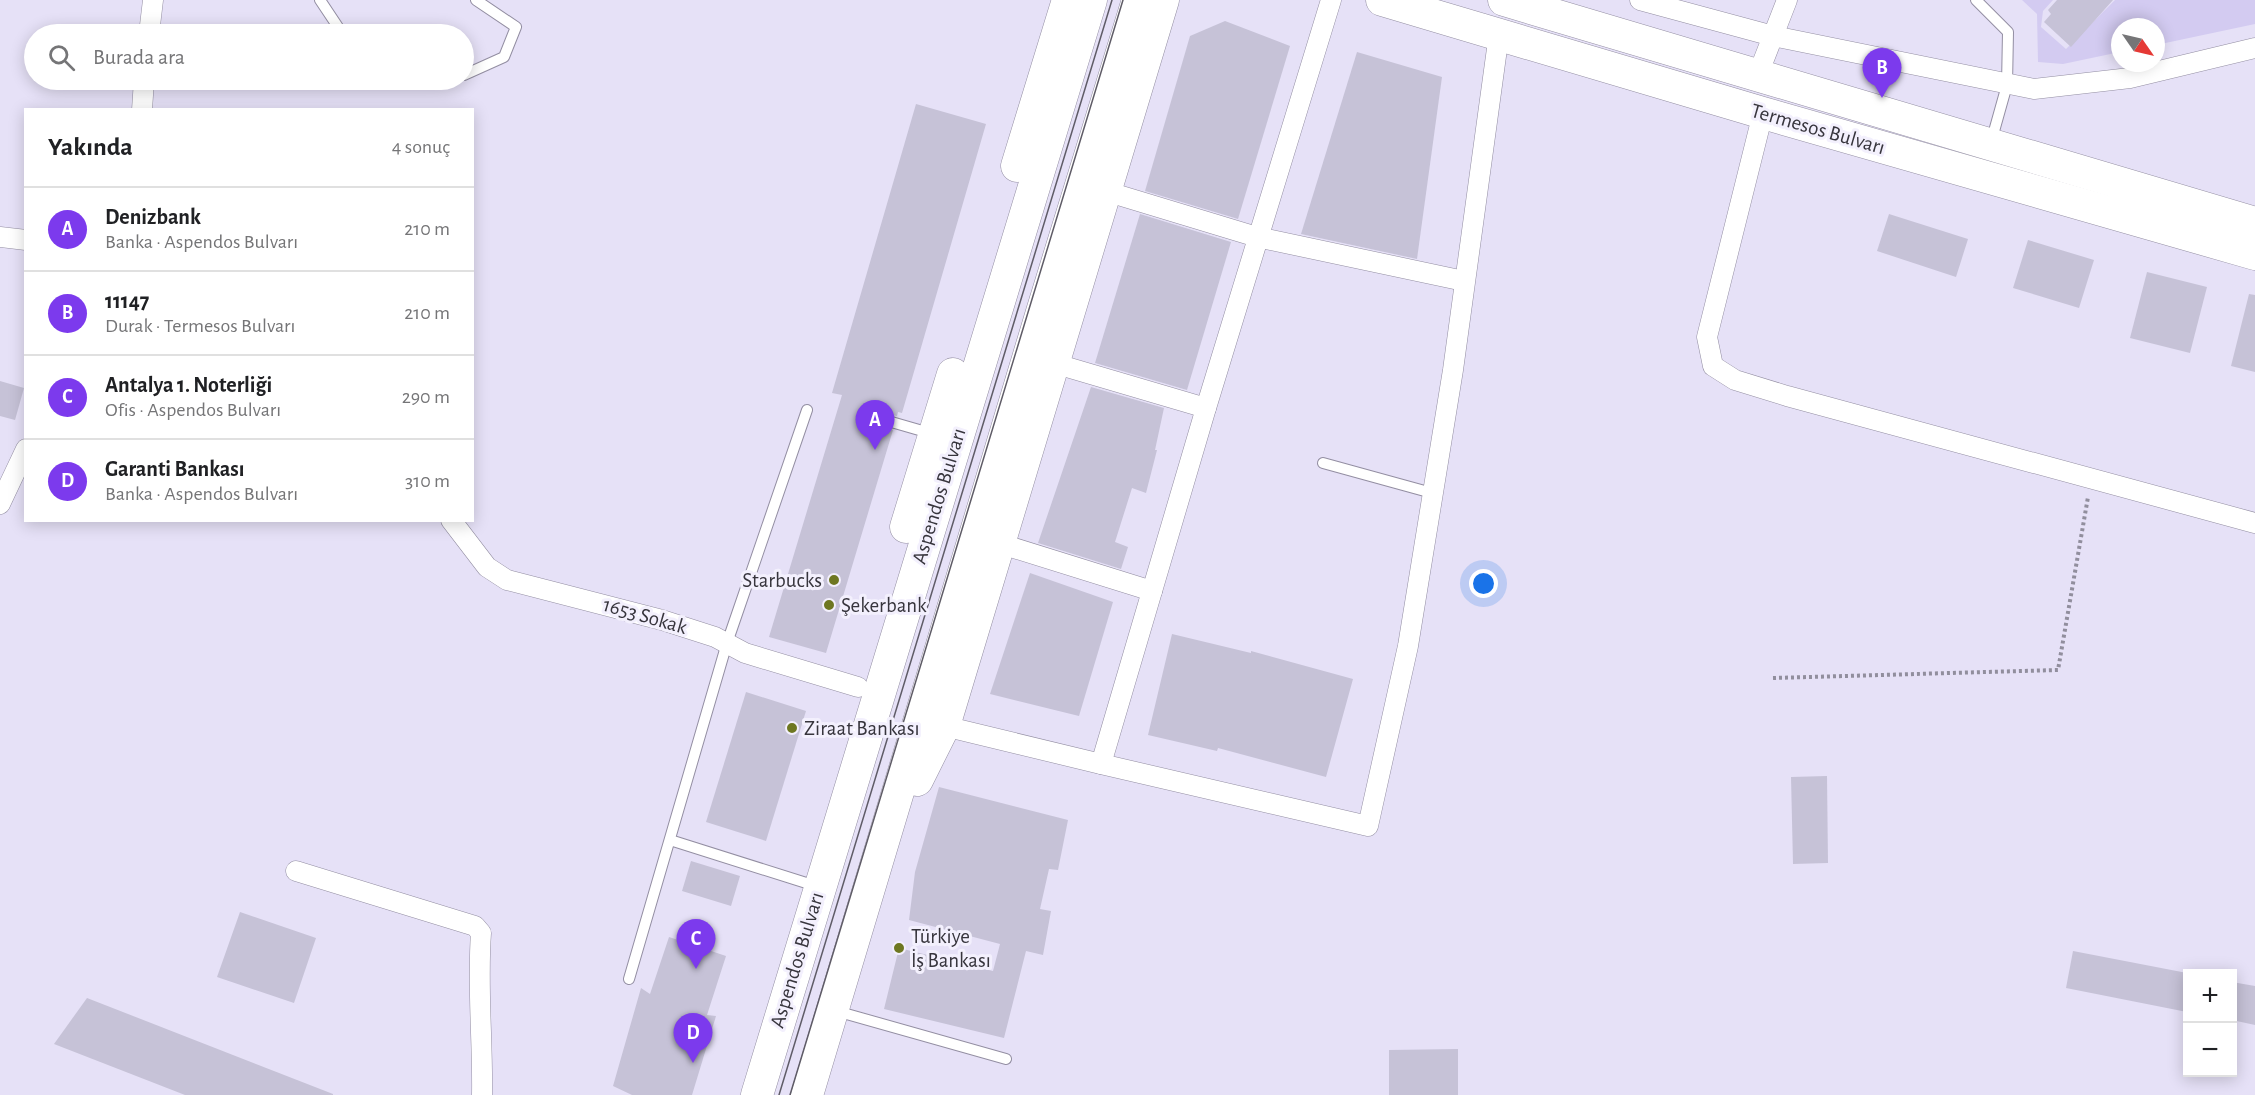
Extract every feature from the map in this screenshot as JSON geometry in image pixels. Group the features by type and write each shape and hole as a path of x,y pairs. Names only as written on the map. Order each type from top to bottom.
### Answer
{"main road":[{"path":"823,874 858,687 1068,0"},
{"name":"Aspendos Bulvarı","path":"757,1095 1091,0"},
{"path":"807,1095 1138,0"},
{"path":"875,867 944,726 1162,0"},
{"name":"Termesos Bulvarı","path":"1382,0 1763,113 2255,254"},
{"name":"Termesos Bulvarı","path":"1504,0 1756,77 2255,223"}],"street":[{"path":"149,24 153,0"},
{"path":"1101,765 1257,237 1331,0"},
{"path":"1640,0 1773,36 2034,89 2130,78 2255,48"},
{"path":"1756,77 1787,0"},
{"path":"944,726 1101,765 1368,826 1408,646 1453,370 1499,34"},
{"path":"142,108 143,90"},
{"path":"1763,113 1707,337 1713,366 1735,380 1787,396 2255,523"},
{"path":"1105,191 1257,237 1464,281"},
{"path":"0,237 24,240"},
{"path":"1053,363 1206,408"},
{"path":"0,504 24,452"},
{"name":"1653 Sokak","path":"453,522 487,567 507,579 662,620 715,637 745,653 858,687"},
{"path":"998,543 1152,591"},
{"path":"296,871 475,926 481,933 478,972 483,1050 482,1095"}],"lane":[{"path":"320,0 336,24"},
{"path":"474,70 504,57 516,27 476,0"},
{"path":"1976,0 2008,32 2007,85 1990,146"},
{"path":"629,979 727,643 807,410"},
{"path":"881,419 934,434"},
{"path":"1323,463 1432,493"},
{"path":"670,840 823,874"},
{"path":"833,1010 1006,1059"}],"path":[{"path":"1773,678 2058,670 2091,478"}],"shaded area":[{"path":"2022,0 2053,0 2043,11 2041,27 2066,49 2115,0 2255,0 2255,24 2165,43 2165,18 2111,18 2111,54 2063,64 2038,62 2037,14"}],"building":[{"path":"2057,0 2113,0 2071,47 2044,22 2051,14 2048,10"},
{"path":"1225,21 1290,46 1238,219 1145,191 1190,36"},
{"path":"1357,52 1442,77 1417,259 1301,234"},
{"path":"916,104 986,124 902,413 898,412 897,416 880,412 874,416 876,425 893,430 826,653 769,637 842,395 832,393"},
{"path":"1140,214 1231,242 1187,390 1095,363"},
{"path":"1889,214 1968,239 1956,277 1877,251"},
{"path":"2028,240 2094,260 2079,308 2013,288"},
{"path":"2147,272 2207,287 2190,353 2130,338"},
{"path":"2249,294 2255,295 2255,372 2231,366"},
{"path":"0,381 24,388 15,420 0,416"},
{"path":"1091,387 1164,408 1155,450 1157,450 1146,493 1132,488 1115,542 1128,547 1121,569 1038,543"},
{"path":"1030,573 1113,602 1079,716 990,694"},
{"path":"1172,634 1251,653 1251,651 1353,679 1326,777 1218,748 1217,751 1148,735"},
{"path":"746,692 806,711 766,841 706,822"},
{"path":"1827,776 1828,863 1793,864 1791,777"},
{"path":"939,787 1068,820 1058,870 1049,869 1040,909 1051,911 1043,955 1026,951 1004,1038 884,1009 899,948 993,971 1000,944 909,920 915,872"},
{"path":"691,861 740,876 731,906 682,891"},
{"path":"240,912 316,938 294,1003 217,977"},
{"path":"669,937 726,956 707,1015 716,1016 692,1095 632,1095 613,1086 641,988 650,994"},
{"path":"2073,951 2183,972 2183,1011 2066,988"},
{"path":"2237,983 2255,986 2255,1025 2237,1021"},
{"path":"87,998 333,1095 185,1095 54,1044"},
{"path":"1458,1049 1458,1095 1389,1095 1389,1050"}],"tram line":[{"path":"779,1095 1112,0"},
{"path":"790,1095 1123,0"}],"place":[{"name":"11147","path":"1882,98"},
{"name":"Denizbank","path":"875,450"},
{"name":"Starbucks","path":"834,580"},
{"name":"Şekerbank","path":"829,605"},
{"name":"Ziraat Bankası","path":"792,728"},
{"name":"Türkiye İş Bankası","path":"899,948"},
{"name":"Antalya 1. Noterliği","path":"696,969"},
{"name":"Garanti Bankası","path":"693,1063"}]}
